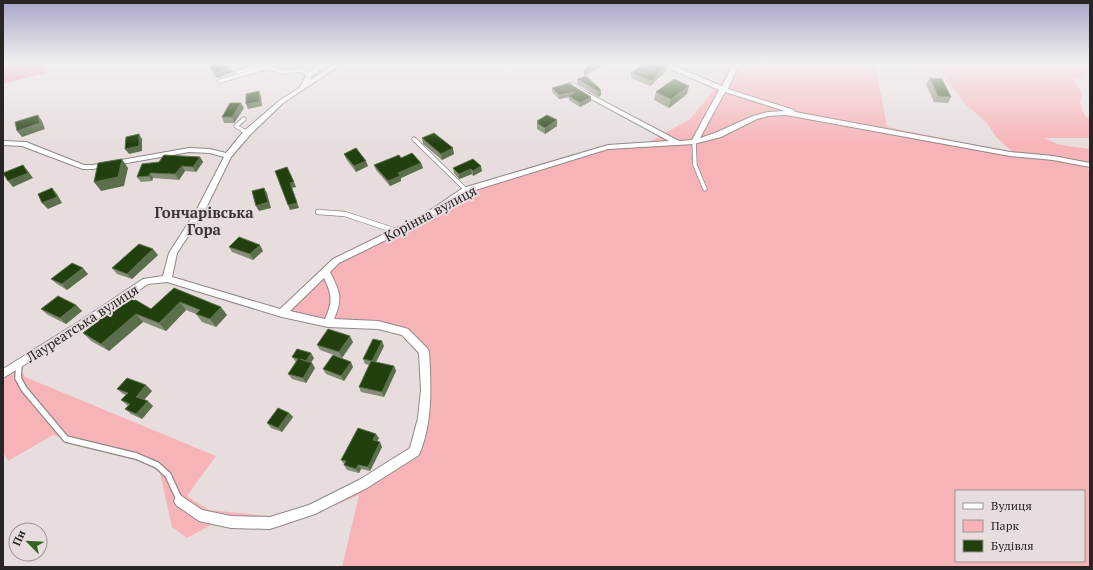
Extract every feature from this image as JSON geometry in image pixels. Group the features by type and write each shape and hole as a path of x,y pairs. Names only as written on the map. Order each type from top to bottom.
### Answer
{"street":[{"path":"180,501 199,515 231,522 270,523 311,510 363,484 415,451 423,418 426,390 424,351 405,332 378,325 328,323 282,313 167,279 173,253 200,212 228,156 247,133 281,102 298,91"},
{"path":"581,91 677,143"},
{"path":"694,142 722,91"},
{"path":"728,91 808,116 1010,154 1053,158 1090,165"},
{"name":"Корінна вулиця","path":"282,313 336,262 426,217 466,190 608,147 694,142 718,135 755,117 768,114 786,113 808,116"},
{"path":"3,143 23,144 73,164 93,167 189,150 210,151 228,156"},
{"path":"325,272 334,287 336,305 328,323"},
{"name":"Лауреатська вулиця","path":"3,374 86,322 146,281 167,279"}],"lane":[{"path":"244,119 236,126 247,133"},
{"path":"414,139 466,190"},
{"path":"694,142 695,165 705,189"},
{"path":"318,212 345,214 396,231"},
{"path":"19,364 18,378 24,389 66,439 136,456 156,465 168,475 180,501"}],"green space":[{"path":"714,91 880,91 887,127 1014,153 996,137 987,123 964,103 955,91 1080,91 1082,94 1080,104 1085,116 1090,118 1090,138 1044,138 1060,145 1090,149 1090,162 1083,161 1090,172 1090,567 342,567 359,495 284,526 254,528 211,525 187,538 172,527 160,473 147,463 53,435 8,461 3,452 3,374 19,364 25,377 216,456 187,496 209,510 278,517 334,494 415,451 423,418 424,351 405,332 328,323 282,313 336,261 426,217 466,190 608,147 686,142 651,141 690,119"}],"building":[{"path":"259,91 260,102 246,104 246,94"},
{"path":"555,91 581,91 591,97 580,103 569,96 575,92 559,95"},
{"path":"658,91 683,91 671,99 656,92"},
{"path":"936,91 948,91 951,97 938,96"},
{"path":"230,103 241,103 232,117 222,117"},
{"path":"38,115 40,123 17,131 15,122"},
{"path":"547,115 557,120 545,128 537,123 539,122 537,121"},
{"path":"434,133 453,148 441,154 422,138"},
{"path":"139,134 139,146 125,149 126,137"},
{"path":"356,148 366,161 354,166 344,154"},
{"path":"412,153 421,163 398,173 400,176 388,181 374,165 399,155 401,158"},
{"path":"164,155 200,157 193,167 182,166 175,174 150,173 149,176 137,177 142,164 159,162"},
{"path":"122,159 118,177 94,182 98,163"},
{"path":"473,159 481,166 473,171 471,169 459,174 453,168"},
{"path":"23,165 28,173 8,181 3,173"},
{"path":"287,167 294,182 290,183 297,203 288,205 275,171"},
{"path":"52,188 57,197 42,203 38,194"},
{"path":"264,188 268,202 256,206 252,191"},
{"path":"239,237 260,245 250,254 229,247"},
{"path":"139,244 153,249 127,274 112,268"},
{"path":"72,263 83,268 62,284 51,279"},
{"path":"174,288 221,307 210,319 196,314 200,310 180,302 159,323 136,314 101,344 83,333 112,310 108,308 118,300 121,302 129,296 151,309"},
{"path":"58,296 76,305 60,318 41,309"},
{"path":"328,329 350,336 339,352 317,345"},
{"path":"373,339 382,341 372,361 363,359"},
{"path":"297,349 311,353 306,361 312,363 303,378 288,374 298,359 292,357"},
{"path":"333,355 351,362 341,376 323,369"},
{"path":"371,361 394,366 382,392 359,387"},
{"path":"127,378 146,385 136,397 148,401 136,414 125,409 130,404 121,400 128,393 117,389"},
{"path":"278,408 289,413 278,428 267,423"},
{"path":"358,428 376,434 373,440 380,442 368,467 358,465 356,469 344,465 346,461 341,460"}],"district":[{"name":"Гончарівська Гора","path":"204,220"}]}
